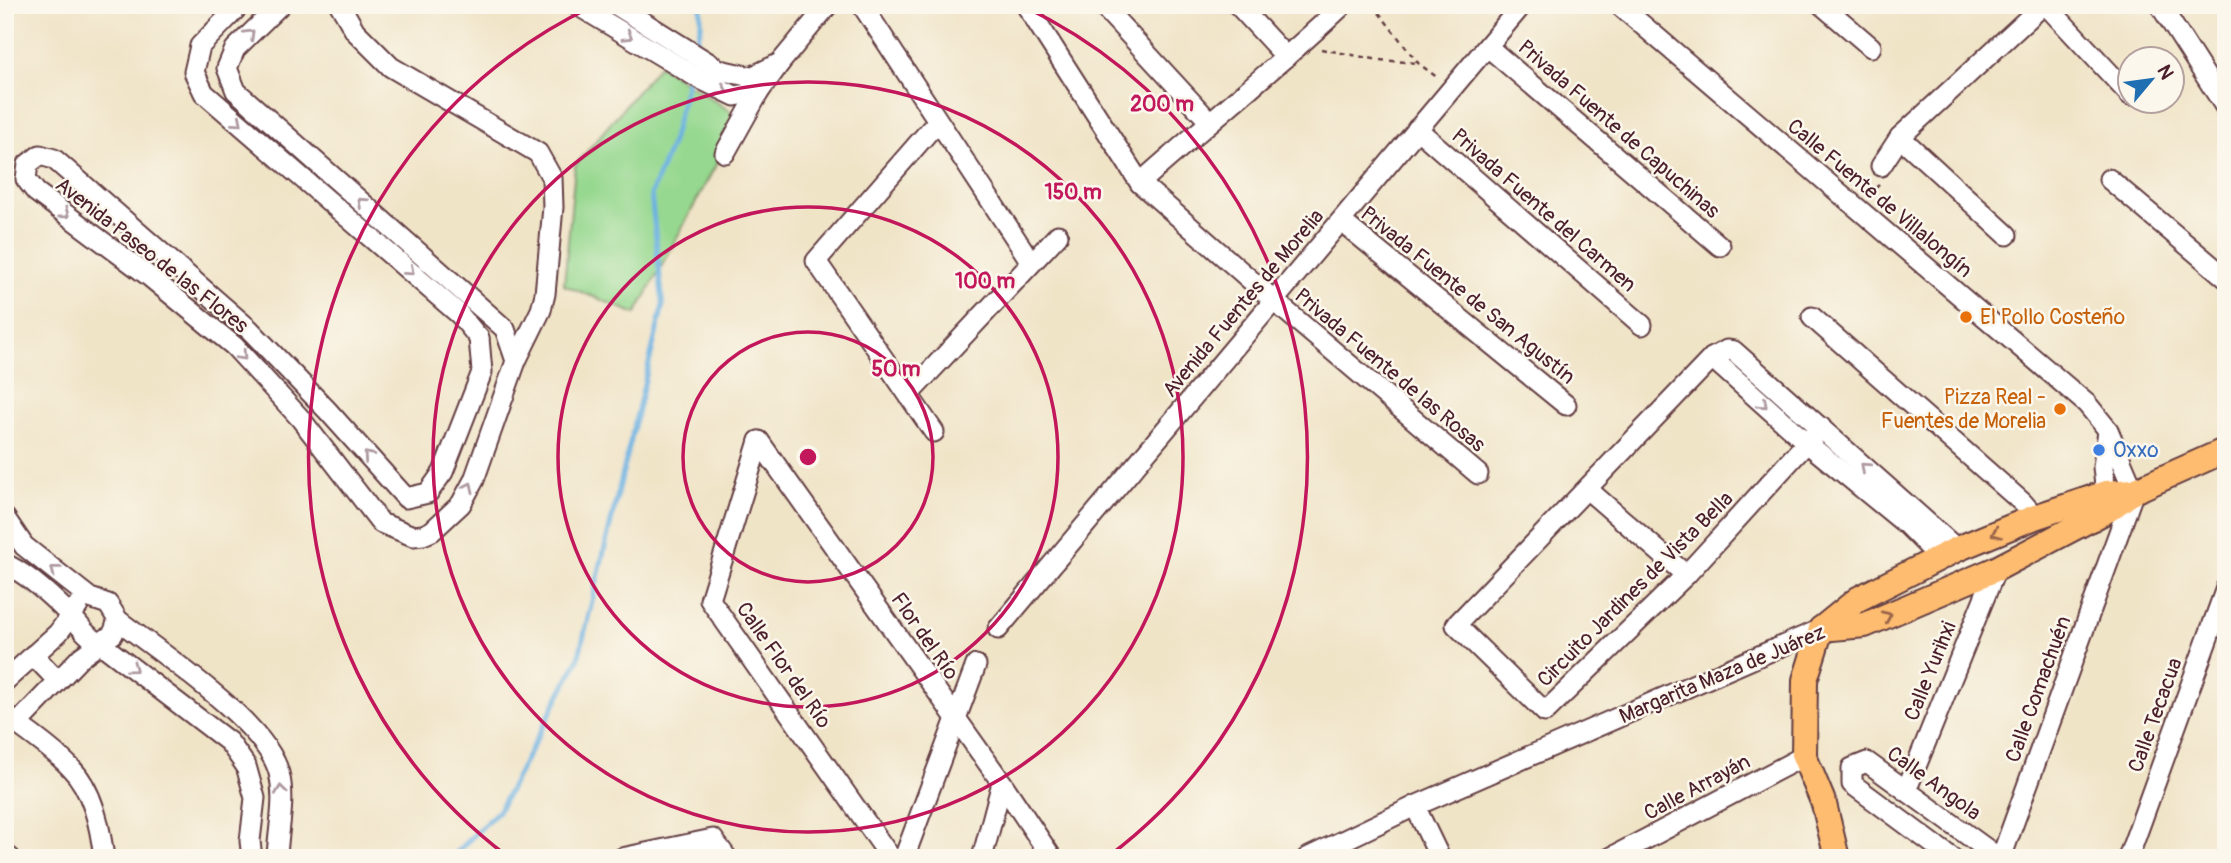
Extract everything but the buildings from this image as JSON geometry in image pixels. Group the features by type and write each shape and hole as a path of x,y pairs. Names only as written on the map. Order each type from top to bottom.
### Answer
{"main road":[{"name":"Margarita Maza de Juárez","path":"1821,629 1865,625 1996,569 2107,502 2226,450"},
{"name":"Margarita Maza de Juárez","path":"1821,629 1858,599 1948,554 2035,517 2107,502"},
{"path":"1821,629 1805,680 1804,756 1824,804 1837,858"}],"street":[{"path":"240,5 200,46 194,72 204,93 459,314 479,338 482,372 443,472 428,493 405,498 401,509 400,518 405,534 423,535 461,505 474,480 516,360 541,310 545,294 553,207 552,178 538,153 391,67 355,31 340,5"},
{"path":"280,5 235,49 227,68 236,90 505,329 516,360"},
{"path":"577,5 690,60"},
{"path":"616,5 734,96 755,85 780,63 828,5"},
{"path":"862,5 1031,262"},
{"name":"Privada Fuente de las Rosas","path":"1026,5 1140,183 1478,474"},
{"path":"1102,5 1209,121"},
{"path":"1238,5 1294,51"},
{"path":"1140,183 1209,121 1294,51 1343,5"},
{"name":"Avenida Fuentes de Morelia","path":"998,629 1522,5"},
{"name":"Calle Fuente de Villalongín","path":"1619,5 2087,404 2108,430 2134,491"},
{"path":"1822,5 1871,47"},
{"path":"1881,166 1900,137 2045,5 2116,80"},
{"path":"2160,5 2226,108"},
{"name":"Privada Fuente de Capuchinas","path":"1488,47 1720,246"},
{"path":"725,153 755,85"},
{"path":"934,432 816,261 937,122"},
{"name":"Privada Fuente del Carmen","path":"1417,129 1642,325"},
{"path":"1900,137 2007,235"},
{"name":"Avenida Paseo de las Flores","path":"405,498 260,340 175,263 54,159 40,155 27,164 26,179 36,192 150,277 234,346 300,418 381,523 405,534"},
{"path":"2109,179 2226,278"},
{"name":"Privada Fuente de San Agustín","path":"1341,221 1566,405"},
{"path":"909,394 1058,235"},
{"path":"479,338 487,331 505,329 541,310"},
{"path":"1812,317 2024,503 2035,517"},
{"path":"1727,349 1734,351 1821,427 1948,554 1906,525 1712,358 1727,349"},
{"name":"Circuito Jardines de Vista Bella","path":"1712,358 1456,625 1545,712 1686,575 1821,427"},
{"path":"482,360 494,366 516,360"},
{"path":"2108,430 2103,467 2107,502 2118,537"},
{"name":"Flor del Río","path":"759,441 1002,783 1052,858"},
{"name":"Calle Flor del Río","path":"759,441 710,600 891,858"},
{"path":"1587,489 1686,575"},
{"name":"Calle Comachuén","path":"2000,858 2134,491"},
{"path":"428,493 436,508 439,524"},
{"path":"5,518 24,546 90,598 108,604 118,620 236,710 265,745 279,770 283,799 277,858"},
{"path":"5,564 19,569 71,616 85,635 101,644 229,742 246,766 255,798 250,841 252,858"},
{"name":"Calle Yurihxi","path":"1906,791 1996,569"},
{"name":"Calle Tecacua","path":"2128,858 2226,588"},
{"path":"5,681 58,633 79,604 90,598"},
{"path":"104,858 100,829 89,795 71,768 11,719 81,657 113,634 118,620"},
{"name":"Margarita Maza de Juárez","path":"1307,858 1415,806 1821,629"},
{"path":"33,654 57,680"},
{"path":"904,858 976,665"},
{"name":"Calle Arrayán","path":"1610,858 1804,756"},
{"name":"Calle Angola","path":"1952,858 1852,783 1852,768 1867,762 2000,858"},
{"path":"982,858 1002,783"},
{"path":"1415,806 1440,858"},
{"path":"622,858 713,839 727,858"},
{"path":"5,854 10,858"}],"path":[{"path":"1373,5 1418,63 1452,88"},
{"path":"1294,51 1418,63"},
{"path":"1856,207 1881,183 1881,166"}],"green space":[{"path":"659,65 741,118 636,314 564,285 575,166"}],"waterway":[{"path":"695,47 701,26 701,5"},
{"path":"451,858 499,810 578,660 663,305 651,194 672,142 688,77"}],"place":[{"name":"El Pollo Costeño","path":"1966,317"},
{"name":"Pizza Real - Fuentes de Morelia","path":"2060,409"},
{"name":"Oxxo","path":"2099,450"}]}
